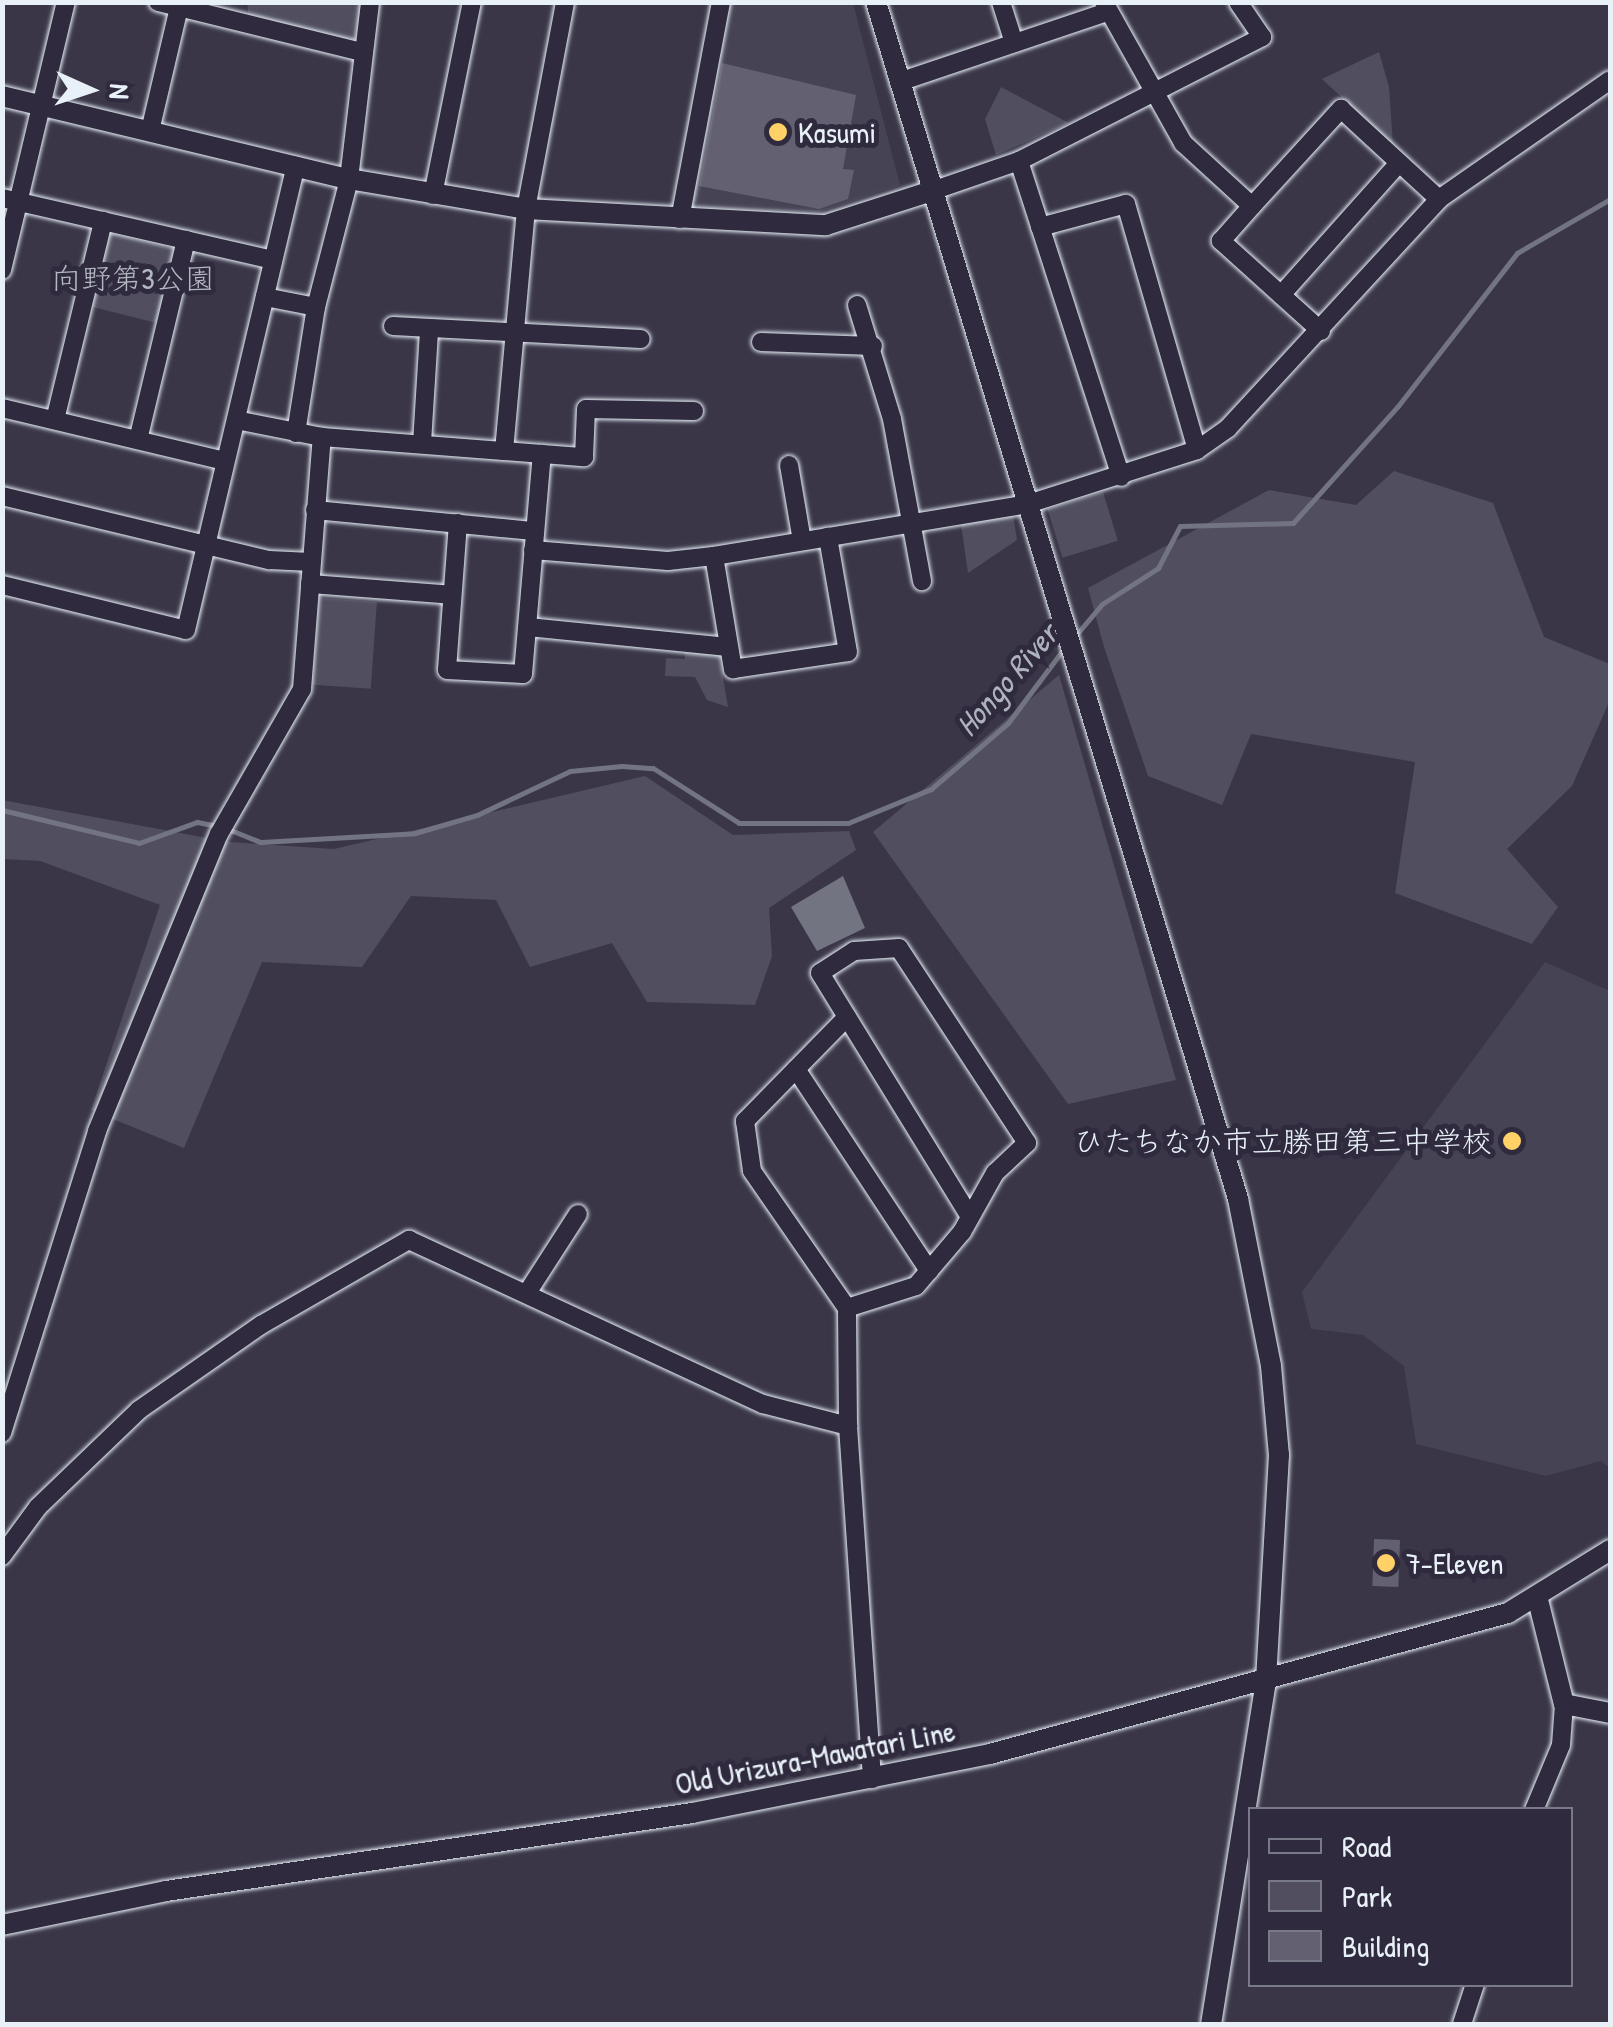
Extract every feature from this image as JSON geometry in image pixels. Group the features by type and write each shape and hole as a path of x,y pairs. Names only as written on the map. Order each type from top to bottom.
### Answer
{"street":[{"path":"2,270 11,200 41,105 66,2"},
{"path":"158,2 237,11 358,51"},
{"path":"296,433 316,307 349,179 358,51 370,2"},
{"path":"433,195 472,2"},
{"path":"504,450 526,209 566,2"},
{"path":"680,219 721,2"},
{"path":"876,2 1238,1199 1270,1366 1279,1455 1266,1681 1212,2024"},
{"path":"1002,2 1014,42"},
{"path":"2,96 349,179 433,195 526,209 826,225 1019,161 1262,37 1238,2"},
{"path":"150,131 180,7"},
{"path":"899,82 1106,7 1183,143 1252,206"},
{"path":"315,510 458,523 668,562 1028,504 1121,477 1197,450 1228,428 1439,199 1610,80"},
{"path":"1321,331 1221,241 1252,206 1340,109 1439,199"},
{"path":"1019,161 1121,477"},
{"path":"1281,295 1400,163"},
{"path":"2,585 186,630 296,166"},
{"path":"11,200 273,260"},
{"path":"1040,227 1126,204 1197,450"},
{"path":"55,420 104,221"},
{"path":"138,440 186,240"},
{"path":"264,297 316,307"},
{"path":"857,304 873,346 922,581"},
{"path":"393,326 514,337 641,339"},
{"path":"422,443 429,332"},
{"path":"760,342 873,346"},
{"path":"2,408 226,462"},
{"path":"236,420 322,436 584,457 586,409 694,411"},
{"path":"2,1433 97,1130 222,829 302,689 322,436"},
{"path":"458,523 448,670 523,674 542,454"},
{"path":"789,465 802,541"},
{"path":"2,496 206,544 311,562"},
{"path":"714,556 733,669 848,652 828,537"},
{"path":"310,584 452,595"},
{"path":"528,627 728,646"},
{"path":"847,1308 916,1286 970,1217 996,1172 1027,1142 899,948 854,951 820,973 970,1217"},
{"path":"846,1017 745,1121 752,1171 847,1308 848,1426 872,1779"},
{"path":"796,1068 929,1271"},
{"path":"528,1293 578,1214"},
{"path":"2,1556 38,1507 139,1410 262,1324 410,1240 763,1404 848,1426"},
{"name":"Old Urizura-Mawatari Line","path":"2,1925 872,1779 1266,1681 1538,1600 1610,1550"},
{"path":"1535,1807 1560,1745 1564,1704 1538,1600"},
{"path":"1564,1704 1610,1713"},
{"path":"1462,2024 1474,1987"}],"shaded area":[{"path":"730,3 853,3 900,185 820,212 699,207 691,198"},
{"name":"ひたちなか市立勝田第三中学校","path":"1545,962 1610,991 1610,1468 1601,1461 1546,1476 1416,1444 1404,1366 1363,1335 1311,1329 1302,1292"}],"green space":[{"path":"247,2 364,3 355,38 345,44 249,19"},
{"path":"1379,52 1389,87 1393,145 1322,79"},
{"path":"1001,87 1069,123 996,155 985,119"},
{"name":"向野第3公園","path":"110,233 175,249 157,323 92,307"},
{"path":"1394,471 1493,503 1544,637 1610,664 1610,700 1572,786 1507,849 1558,907 1532,944 1395,893 1415,762 1251,734 1222,805 1148,776 1104,647 1088,588 1269,490 1356,505"},
{"path":"1103,492 1118,541 1062,558 1048,509"},
{"path":"1013,515 1017,540 968,573 961,524"},
{"path":"319,598 377,602 371,689 313,685"},
{"path":"684,649 719,653 728,707 707,700 695,677 665,676 666,658 685,659"},
{"path":"1059,675 1176,1080 1068,1104 873,832"},
{"path":"645,776 733,835 849,831 856,850 769,908 772,956 755,1005 647,1002 612,943 530,967 496,900 411,896 362,967 262,962 184,1148 91,1110 160,905 40,861 3,859 2,800 229,842 334,849"}],"water":[{"path":"843,876 865,928 817,951 791,907"}],"building":[{"name":"Kasumi","path":"722,63 856,95 843,169 854,170 848,199 819,209 699,186"},
{"name":"7-Eleven","path":"1374,1539 1400,1540 1398,1587 1372,1586"}],"waterway":[{"name":"Hongo River","path":"1076,635 1102,604 1158,568 1180,526 1293,523 1398,406 1517,253 1610,199"},
{"name":"Hongo River","path":"228,829 261,842 415,833 477,815 570,771 622,766 653,768 739,823 848,823 931,789 1008,723 1065,647"},
{"name":"Hongo River","path":"2,810 139,843 197,822 218,826"}],"place":[{"name":"Kasumi","path":"778,132"},
{"name":"ひたちなか市立勝田第三中学校","path":"1512,1141"},
{"name":"7-Eleven","path":"1386,1563"}]}
